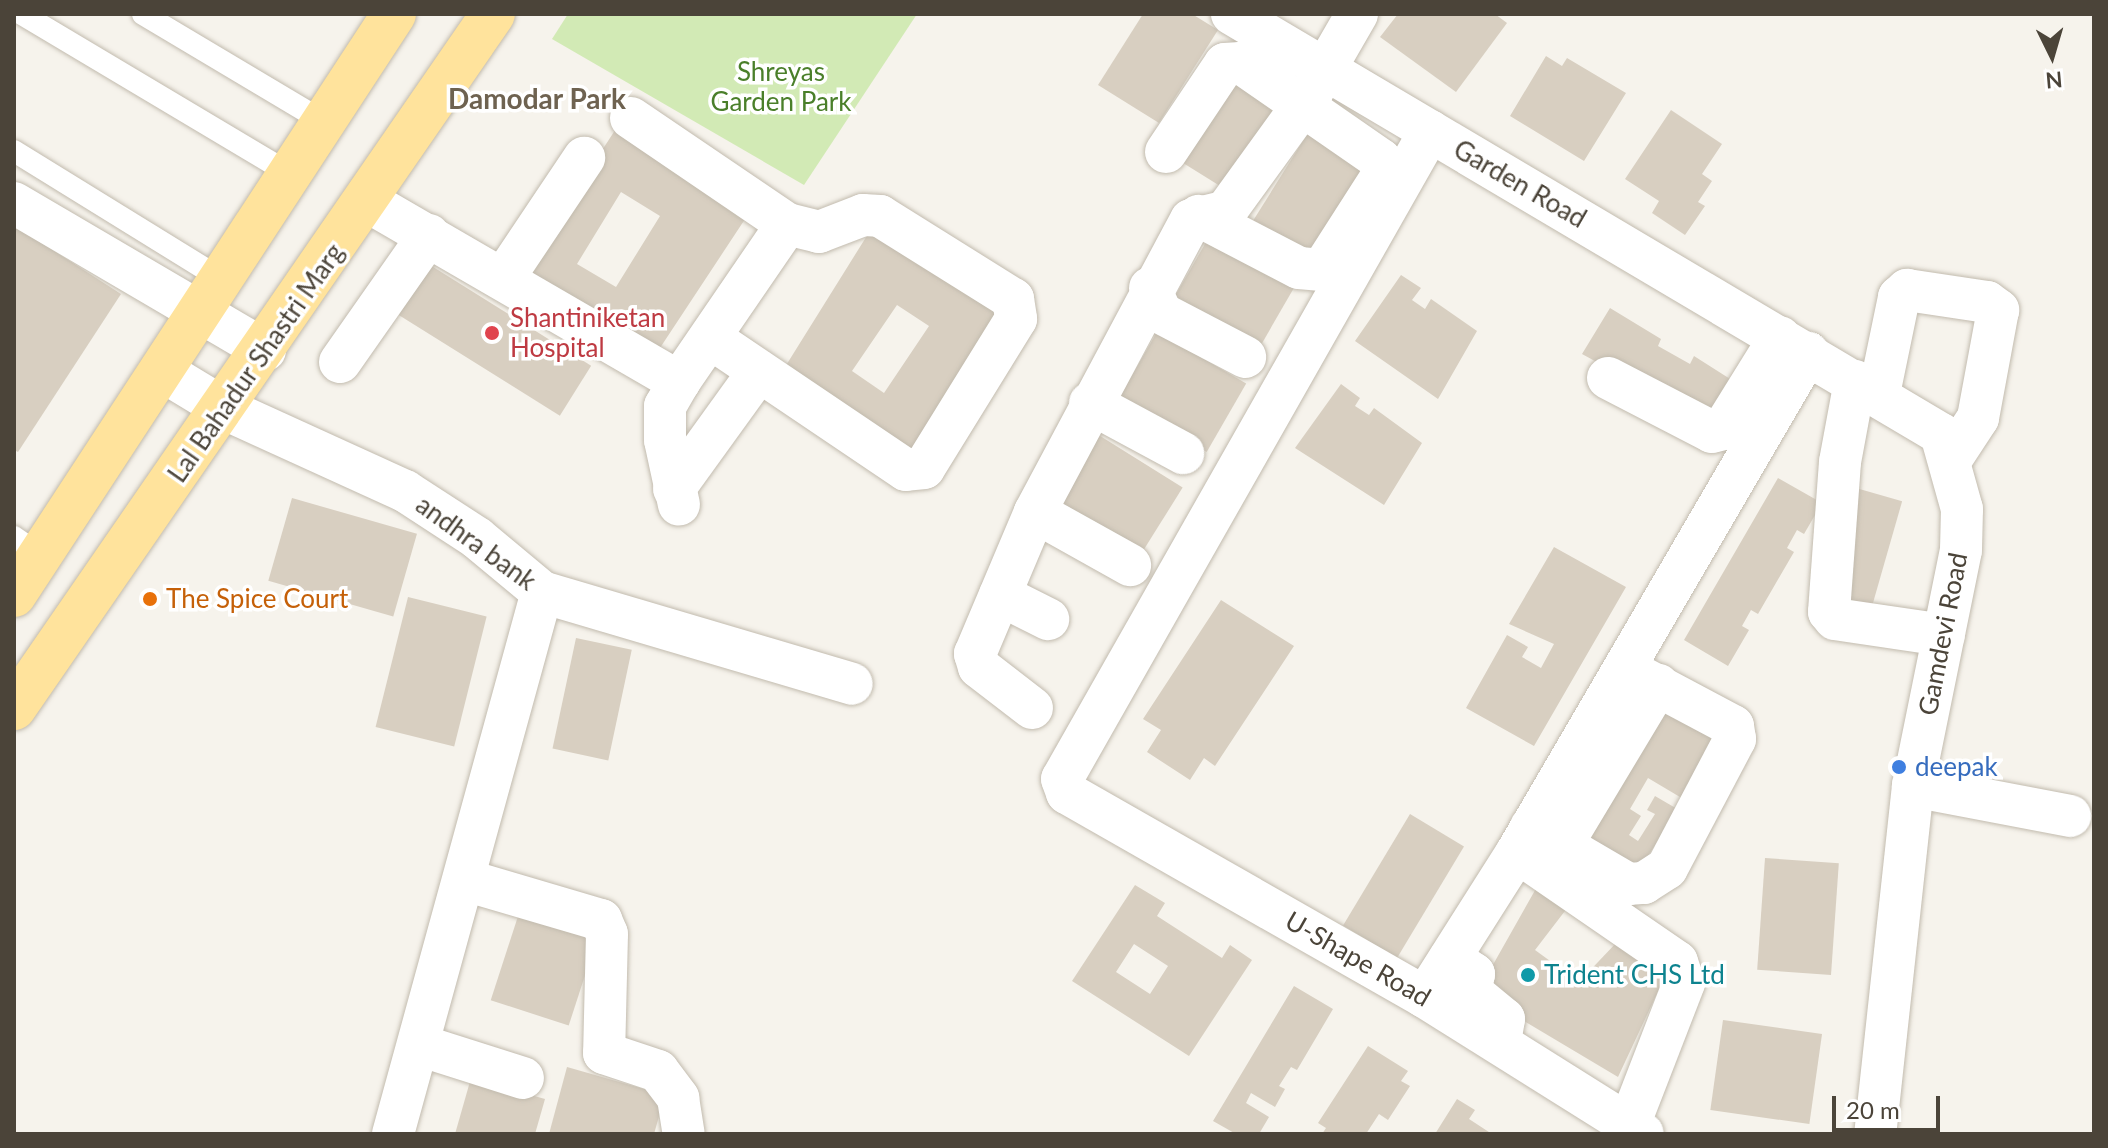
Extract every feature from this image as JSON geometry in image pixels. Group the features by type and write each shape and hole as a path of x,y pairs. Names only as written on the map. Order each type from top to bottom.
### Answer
{"main road":[{"path":"14,595 27,546 164,372 197,314 394,14"},
{"name":"Lal Bahadur Shastri Marg","path":"14,708 225,409 493,14"}],"street":[{"name":"Garden Road","path":"1232,14 1794,345"},
{"path":"1274,14 1286,21 1302,14"},
{"path":"1032,708 979,667 975,654 1035,512 1150,288 1191,220 1226,211 1304,104 1357,14"},
{"path":"1166,152 1225,64 1241,63 1381,160 1382,176 1322,270 1299,268 1199,216"},
{"path":"631,118 787,224 819,232 863,215 880,216 1013,299 1016,319 924,468 906,470 710,338"},
{"name":"U-Shape Road","path":"1430,131 1062,779 1067,793 1425,997 1636,1130"},
{"path":"503,279 584,158"},
{"path":"367,201 679,382"},
{"path":"14,203 197,314 265,350"},
{"path":"759,371 677,498 665,406 787,224"},
{"path":"340,362 429,235"},
{"path":"1150,288 1161,313 1245,357"},
{"path":"1944,635 1835,619 1829,612 1840,462 1873,383 1899,297 1907,290 1987,302 1998,310 1978,413 1953,456"},
{"path":"1608,378 1712,432 1723,429 1794,345"},
{"path":"1425,997 1450,958 1537,841 1641,676 1794,345"},
{"name":"Gamdevi Road","path":"1794,345 1873,383 1941,434 1953,456 1962,509 1961,550 1913,786 1875,1134"},
{"name":"andhra bank","path":"164,372 225,409 405,491 477,538 542,592 852,684"},
{"path":"1873,383 1978,413"},
{"path":"1090,403 1183,453"},
{"path":"1035,512 1130,565"},
{"path":"393,1134 542,592"},
{"path":"1000,595 1048,619"},
{"path":"1537,841 1628,884 1644,883 1667,868 1735,739 1733,726 1641,676"},
{"path":"1913,786 2070,816"},
{"path":"1537,841 1596,924 1677,962 1684,983 1636,1130"},
{"path":"465,880 601,920 607,934 604,1053 658,1071 678,1098 684,1134"},
{"path":"1450,958 1474,974 1470,991 1475,999 1504,1019 1497,1042"},
{"path":"419,1045 523,1078"}],"lane":[{"path":"22,14 290,174"},
{"path":"143,14 324,122"},
{"path":"14,151 221,279"}],"green space":[{"name":"Shreyas Garden Park","path":"568,14 917,14 804,185 552,39"}],"building":[{"path":"1143,14 1192,14 1218,30 1159,123 1098,85"},
{"path":"1398,14 1495,14 1507,23 1456,92 1380,37"},
{"path":"1546,56 1562,66 1567,58 1626,93 1584,161 1510,116"},
{"path":"1233,68 1286,101 1229,192 1176,159"},
{"path":"1671,110 1722,144 1702,174 1712,181 1698,202 1705,206 1685,235 1652,213 1659,201 1625,179"},
{"path":"621,121 753,207 656,354 525,269","holes":["621,192 660,216 616,287 577,264"]},
{"path":"1311,128 1377,169 1319,263 1253,221"},
{"path":"14,225 121,294 18,452 14,450"},
{"path":"873,226 1006,308 912,457 780,375","holes":["897,305 929,326 884,393 852,371"]},
{"path":"1209,237 1295,286 1254,357 1168,307"},
{"path":"430,265 591,366 560,416 399,315"},
{"path":"1401,275 1421,288 1412,300 1425,309 1431,299 1477,331 1438,399 1355,341"},
{"path":"1610,308 1661,339 1658,346 1690,364 1694,356 1738,384 1714,426 1582,354"},
{"path":"1157,332 1246,384 1207,452 1118,400"},
{"path":"1341,384 1360,398 1355,406 1369,415 1374,408 1422,443 1384,505 1295,448"},
{"path":"1097,434 1183,488 1142,553 1056,499"},
{"path":"1778,478 1822,503 1804,534 1797,530 1787,548 1794,552 1758,614 1751,610 1742,626 1749,630 1728,666 1684,640"},
{"path":"1856,488 1902,501 1868,619 1822,606"},
{"path":"292,498 417,534 393,617 268,581"},
{"path":"1554,547 1626,587 1534,746 1466,708 1507,635 1528,647 1522,657 1541,668 1554,644 1509,624"},
{"path":"408,597 487,617 454,747 376,727"},
{"path":"1221,600 1294,646 1215,766 1204,758 1190,780 1147,752 1161,730 1143,719"},
{"path":"576,638 632,650 608,760 553,749"},
{"path":"1660,697 1721,734 1685,800 1648,778 1630,809 1641,816 1629,835 1638,841 1655,814 1647,810 1655,796 1679,810 1630,882 1568,845"},
{"path":"1410,814 1464,846 1397,958 1343,925"},
{"path":"1765,858 1839,863 1831,975 1757,970"},
{"path":"1135,885 1165,903 1157,916 1222,958 1230,945 1252,960 1189,1056 1072,981","holes":["1134,944 1168,966 1150,994 1116,972"]},
{"name":"Trident CHS Ltd","path":"1538,885 1568,907 1535,950 1579,982 1617,942 1669,968 1618,1077 1477,993"},
{"path":"521,907 599,932 569,1026 491,1000"},
{"path":"1294,986 1333,1009 1297,1070 1291,1067 1279,1086 1285,1089 1275,1107 1251,1093 1246,1103 1269,1117 1259,1134 1236,1134 1213,1121"},
{"path":"1723,1020 1822,1034 1809,1124 1710,1110"},
{"path":"1368,1046 1408,1071 1401,1081 1410,1086 1388,1120 1379,1114 1366,1134 1322,1134 1326,1128 1318,1123"},
{"path":"567,1067 665,1095 654,1134 549,1134"},
{"path":"471,1078 545,1099 535,1134 455,1134"},
{"path":"1457,1099 1475,1110 1469,1119 1492,1134 1435,1134"}],"place":[{"name":"Shantiniketan Hospital","path":"492,333"},
{"name":"The Spice Court","path":"150,599"},
{"name":"deepak","path":"1899,767"},
{"name":"Trident CHS Ltd","path":"1528,975"}],"district":[{"name":"Damodar Park","path":"537,98"}]}
